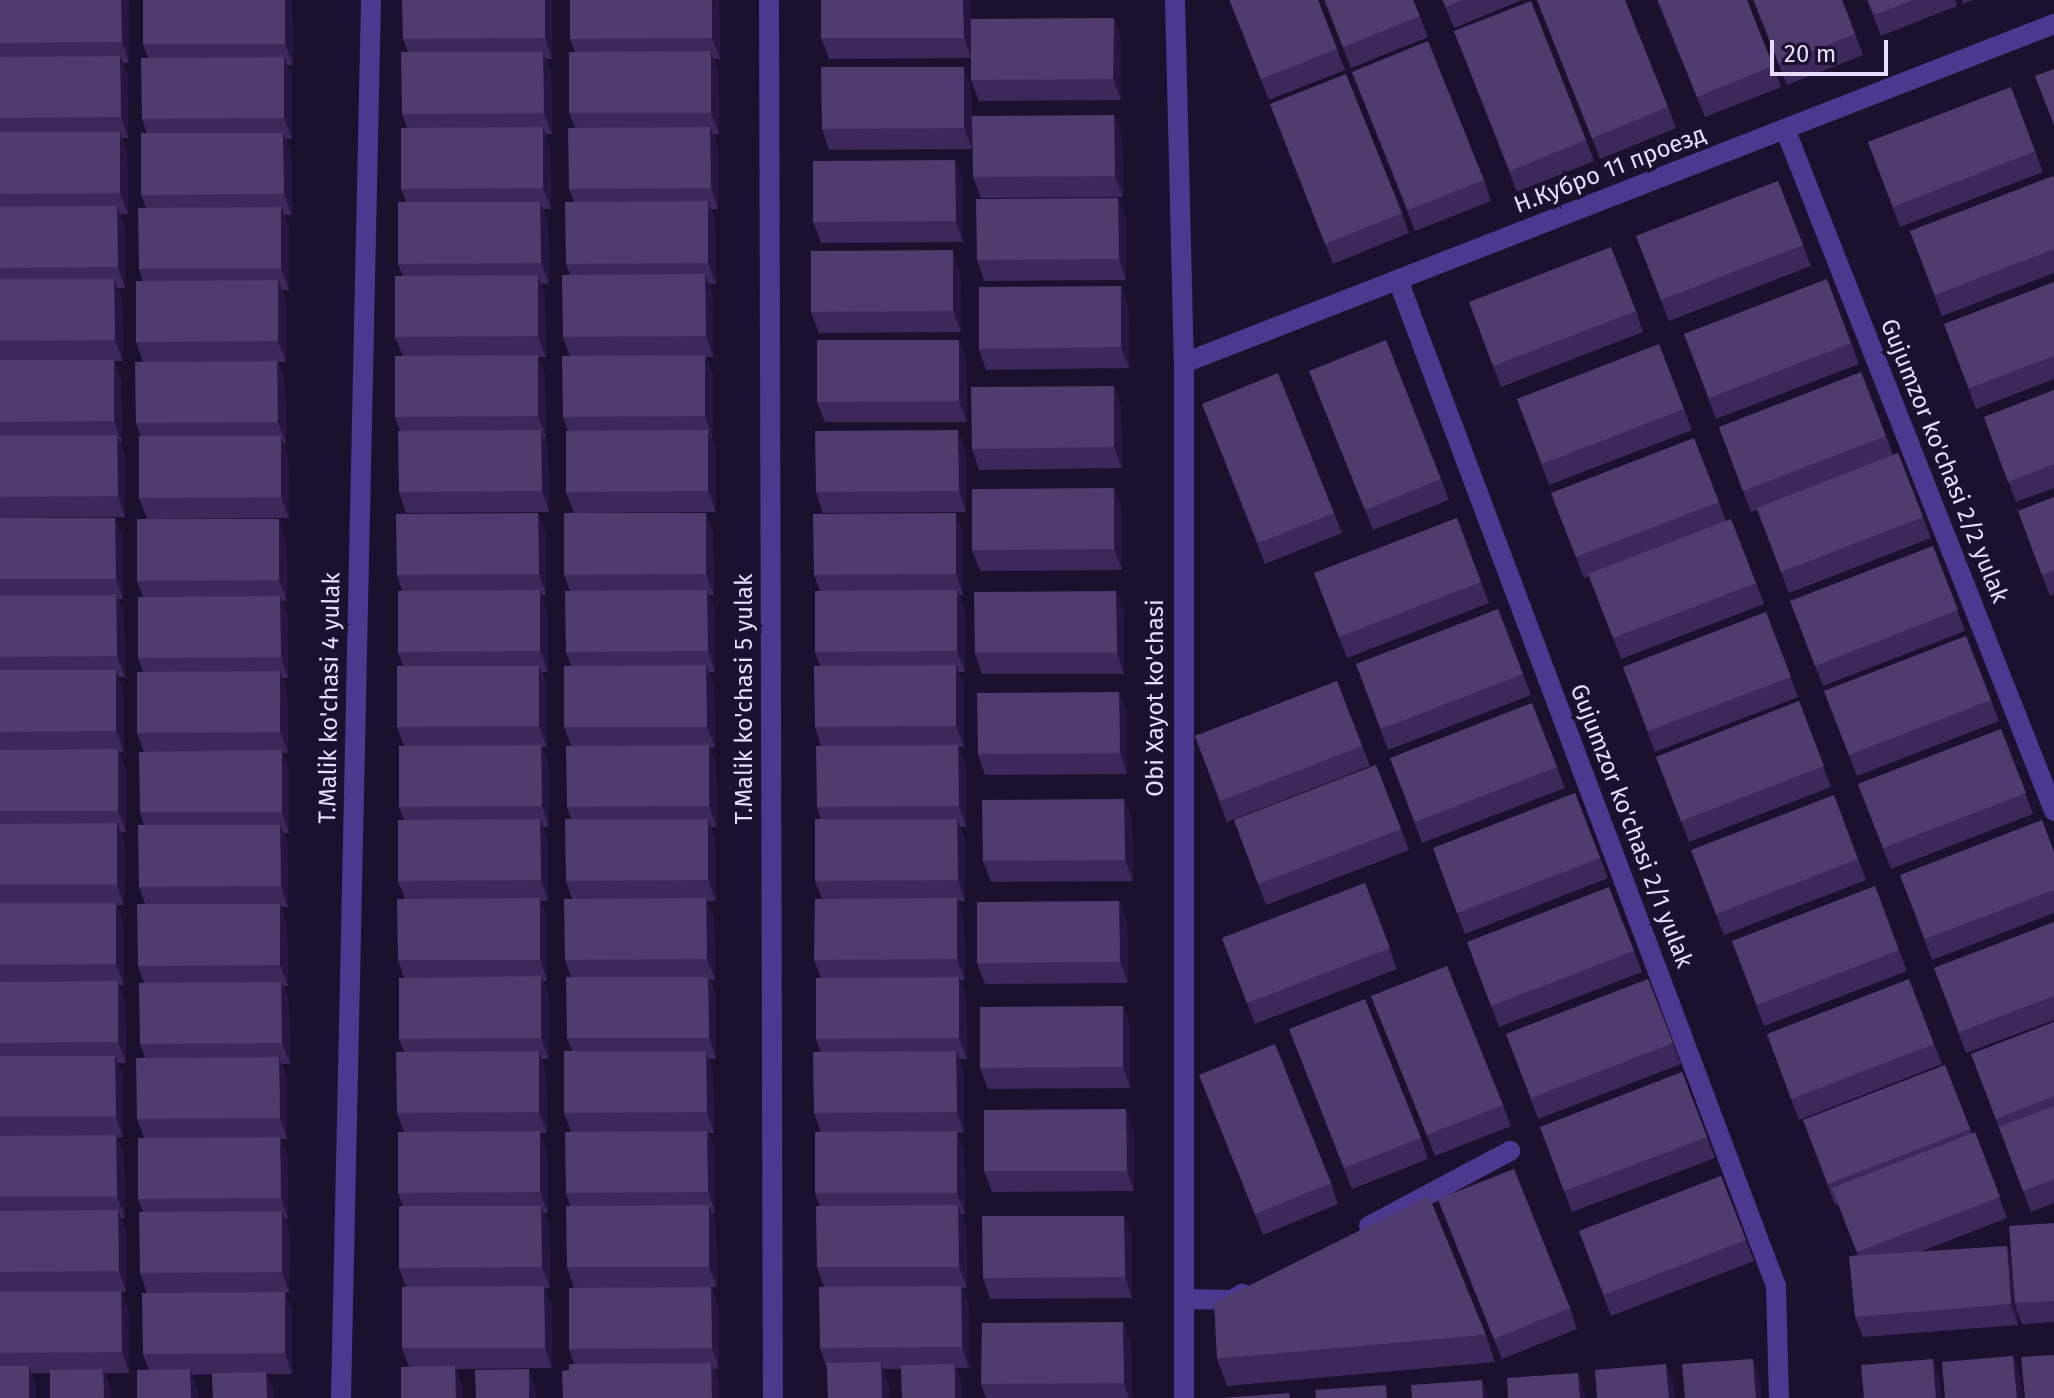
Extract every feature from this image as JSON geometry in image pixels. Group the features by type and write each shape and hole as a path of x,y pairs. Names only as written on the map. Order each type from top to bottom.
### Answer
{"street":[{"name":"T.Malik ko'chasi 4 yulak","path":"341,1398 371,0"},
{"name":"T.Malik ko'chasi 5 yulak","path":"769,0 773,1398"},
{"name":"Obi Xayot ko'chasi","path":"1175,0 1184,363 1184,1398"},
{"name":"Н.Кубро 11 проезд","path":"1184,363 2054,24"},
{"name":"Gujumzor ko'chasi 2/2 yulak","path":"1785,129 2054,811"},
{"name":"Gujumzor ko'chasi 2/1 yulak","path":"1398,280 1776,1286 1779,1398"},
{"path":"1343,1240 1510,1151"},
{"path":"1184,1299 1232,1300 1260,1285"}],"building":[{"path":"0,0 121,0 122,42 0,43"},
{"path":"143,0 285,0 285,44 143,44"},
{"path":"402,0 545,0 545,38 403,39"},
{"path":"570,0 712,0 712,38 570,39"},
{"path":"821,0 963,0 964,38 821,38"},
{"path":"1230,0 1318,0 1337,49 1261,79"},
{"path":"1325,0 1413,0 1420,16 1343,47"},
{"path":"1443,0 1463,0 1446,7"},
{"path":"1537,0 1625,0 1668,107 1592,138"},
{"path":"1658,0 1747,0 1773,66 1697,97"},
{"path":"1754,0 1842,0 1855,34 1779,64"},
{"path":"1868,0 1913,0 1874,15"},
{"path":"1531,1 1586,140 1510,171 1454,31"},
{"path":"1114,18 1113,79 971,80 971,19"},
{"path":"1428,41 1484,180 1408,210 1352,72"},
{"path":"711,51 711,113 569,113 569,52"},
{"path":"401,52 543,52 544,113 402,114"},
{"path":"120,56 121,117 0,118 0,57"},
{"path":"284,57 284,118 142,119 141,58"},
{"path":"821,67 964,67 964,128 822,129"},
{"path":"2054,69 2054,125 2035,76"},
{"path":"1346,74 1402,213 1325,244 1270,104"},
{"path":"2011,87 2035,151 1893,207 1868,142"},
{"path":"1114,115 1115,176 973,177 972,116"},
{"path":"543,127 543,188 401,189 401,128"},
{"path":"710,127 711,188 569,189 568,128"},
{"path":"0,132 120,132 120,193 0,194"},
{"path":"141,133 283,133 284,194 141,195"},
{"path":"955,160 956,221 813,222 813,161"},
{"path":"2053,176 2054,249 1935,295 1910,231"},
{"path":"1778,181 1803,245 1661,300 1636,236"},
{"path":"1118,198 1119,259 977,260 976,199"},
{"path":"708,201 708,263 566,264 565,202"},
{"path":"398,202 540,202 541,263 398,264"},
{"path":"117,206 118,267 0,268 0,207"},
{"path":"281,207 281,269 139,269 138,208"},
{"path":"1611,247 1636,311 1493,366 1469,302"},
{"path":"953,250 953,311 811,312 811,251"},
{"path":"705,274 706,336 563,337 562,275"},
{"path":"538,275 538,336 395,337 395,276"},
{"path":"0,279 114,279 115,340 0,341"},
{"path":"1827,279 1851,343 1709,398 1684,334"},
{"path":"278,280 278,341 136,342 136,281"},
{"path":"2054,282 2054,356 1969,388 1944,324"},
{"path":"1121,286 1121,347 979,349 979,287"},
{"path":"817,340 959,340 959,401 817,402"},
{"path":"1386,340 1441,479 1365,510 1309,371"},
{"path":"1659,344 1684,409 1542,464 1517,399"},
{"path":"538,355 538,416 395,417 395,356"},
{"path":"705,355 705,416 563,417 562,356"},
{"path":"0,360 114,360 114,421 0,422"},
{"path":"277,361 278,422 136,423 135,362"},
{"path":"1861,372 1886,436 1743,491 1719,427"},
{"path":"1278,373 1334,513 1258,543 1202,404"},
{"path":"1114,386 1114,447 972,449 971,387"},
{"path":"2054,390 2054,464 2008,482 1984,417"},
{"path":"541,430 542,491 399,492 398,431"},
{"path":"708,430 708,491 566,492 566,431"},
{"path":"958,430 959,491 816,492 815,431"},
{"path":"0,435 117,435 118,496 0,497"},
{"path":"139,436 281,436 281,497 139,498"},
{"path":"1694,438 1719,502 1576,557 1551,493"},
{"path":"1898,453 1923,517 1781,572 1757,508"},
{"path":"1114,488 1114,549 972,550 972,489"},
{"path":"2054,497 2054,570 2042,575 2018,511"},
{"path":"538,513 539,574 397,575 396,514"},
{"path":"564,513 706,513 706,574 564,575"},
{"path":"956,513 956,574 814,575 813,514"},
{"path":"0,518 115,518 116,579 0,579"},
{"path":"1457,518 1481,582 1339,637 1314,573"},
{"path":"137,519 279,519 279,580 137,581"},
{"path":"1731,519 1756,583 1613,638 1588,574"},
{"path":"1933,546 1958,610 1815,666 1790,601"},
{"path":"540,590 540,651 398,652 398,591"},
{"path":"707,590 708,651 566,652 565,591"},
{"path":"957,590 957,651 815,652 815,591"},
{"path":"1116,591 1117,653 975,653 974,592"},
{"path":"0,595 116,595 117,656 0,657"},
{"path":"280,596 281,657 138,658 138,597"},
{"path":"1498,609 1523,674 1381,729 1356,664"},
{"path":"1766,612 1791,677 1648,731 1623,667"},
{"path":"1966,636 1991,700 1849,755 1824,691"},
{"path":"706,665 707,727 564,727 564,666"},
{"path":"956,665 956,726 815,727 814,666"},
{"path":"397,666 539,666 539,726 397,727"},
{"path":"0,670 116,670 116,731 0,732"},
{"path":"280,671 280,732 137,733 137,672"},
{"path":"1337,681 1362,746 1220,801 1195,736"},
{"path":"1119,692 1120,753 978,754 977,693"},
{"path":"1799,701 1824,766 1681,821 1656,757"},
{"path":"1532,703 1557,767 1415,822 1390,758"},
{"path":"2001,729 2026,793 1883,848 1858,784"},
{"path":"541,745 542,806 399,807 399,746"},
{"path":"709,745 709,806 567,807 566,746"},
{"path":"958,745 959,806 817,807 816,746"},
{"path":"118,749 118,811 0,811 0,750"},
{"path":"282,750 282,812 140,812 139,752"},
{"path":"1376,765 1401,829 1258,884 1234,820"},
{"path":"1575,793 1600,858 1457,913 1433,848"},
{"path":"1834,795 1858,859 1716,914 1691,850"},
{"path":"1124,799 1125,860 983,861 982,800"},
{"path":"540,819 541,880 398,881 398,820"},
{"path":"565,819 708,819 708,880 566,881"},
{"path":"815,819 957,819 958,880 815,881"},
{"path":"2042,820 2054,852 2054,890 1925,939 1900,875"},
{"path":"117,823 117,885 0,885 0,824"},
{"path":"138,825 280,825 281,886 139,887"},
{"path":"1365,883 1390,948 1247,1003 1222,938"},
{"path":"1875,886 1899,950 1757,1005 1732,941"},
{"path":"1609,887 1634,951 1491,1006 1467,942"},
{"path":"540,898 540,960 398,960 397,899"},
{"path":"706,898 707,959 565,960 564,899"},
{"path":"957,898 957,959 814,960 815,899"},
{"path":"1119,901 1120,962 977,963 977,902"},
{"path":"0,903 116,903 116,964 0,965"},
{"path":"137,904 280,904 280,965 138,966"},
{"path":"2054,922 2054,996 1959,1032 1934,968"},
{"path":"1447,966 1503,1105 1427,1135 1371,996"},
{"path":"541,976 541,1038 399,1039 399,978"},
{"path":"566,977 708,977 709,1038 567,1038"},
{"path":"959,977 959,1038 816,1039 816,978"},
{"path":"1648,979 1673,1043 1531,1098 1506,1034"},
{"path":"1909,979 1934,1044 1791,1099 1767,1034"},
{"path":"118,981 118,1042 0,1043 0,982"},
{"path":"281,982 282,1043 140,1044 139,983"},
{"path":"1365,999 1421,1138 1344,1168 1289,1029"},
{"path":"1123,1006 1123,1067 980,1068 980,1007"},
{"path":"2054,1022 2054,1096 1996,1119 1971,1054"},
{"path":"1275,1044 1331,1183 1255,1214 1199,1075"},
{"path":"539,1051 539,1112 397,1113 396,1052"},
{"path":"564,1051 706,1051 707,1112 564,1113"},
{"path":"956,1051 957,1112 814,1113 813,1052"},
{"path":"0,1056 115,1056 116,1117 0,1117"},
{"path":"279,1057 280,1118 137,1119 136,1058"},
{"path":"1945,1065 1970,1129 1828,1184 1803,1120"},
{"path":"1682,1072 1707,1137 1564,1191 1540,1127"},
{"path":"2054,1106 2054,1179 2023,1191 1999,1127"},
{"path":"1126,1109 1127,1171 984,1171 984,1110"},
{"path":"540,1131 540,1192 398,1193 398,1132"},
{"path":"707,1131 708,1192 566,1193 565,1132"},
{"path":"957,1131 957,1193 815,1193 815,1132"},
{"path":"1975,1132 2000,1197 1857,1252 1832,1188"},
{"path":"116,1135 117,1197 0,1197 0,1136"},
{"path":"280,1137 281,1198 138,1199 138,1138"},
{"path":"1514,1169 1570,1308 1494,1339 1438,1199"},
{"path":"1721,1176 1746,1240 1604,1295 1579,1231"},
{"path":"1429,1196 1486,1335 1217,1359 1214,1303"},
{"path":"709,1205 709,1267 567,1267 566,1206"},
{"path":"958,1205 959,1267 817,1267 816,1206"},
{"path":"399,1206 541,1206 542,1267 399,1268"},
{"path":"118,1210 119,1271 0,1272 0,1211"},
{"path":"282,1211 282,1272 140,1273 139,1212"},
{"path":"982,1216 1124,1216 1125,1277 983,1278"},
{"path":"2054,1223 2054,1301 2015,1303 2009,1226"},
{"path":"2007,1246 2011,1304 1855,1317 1849,1256"},
{"path":"544,1286 545,1348 402,1348 402,1287"},
{"path":"961,1286 962,1347 820,1348 819,1287"},
{"path":"711,1287 712,1348 569,1349 569,1288"},
{"path":"0,1291 121,1291 122,1352 0,1353"},
{"path":"285,1292 285,1353 143,1354 142,1293"},
{"path":"1123,1322 1124,1383 981,1384 982,1323"},
{"path":"2054,1355 2054,1398 2025,1398 2021,1357"},
{"path":"2013,1356 2017,1398 1945,1398 1942,1362"},
{"path":"1753,1359 1756,1398 1685,1398 1682,1364"},
{"path":"1933,1359 1936,1398 1864,1398 1861,1365"},
{"path":"881,1362 882,1398 828,1398 827,1363"},
{"path":"711,1363 712,1398 563,1398 562,1371 569,1370 569,1364"},
{"path":"955,1364 955,1398 902,1398 901,1365"},
{"path":"1666,1364 1669,1398 1597,1398 1595,1370"},
{"path":"0,1366 29,1366 29,1398 0,1398"},
{"path":"455,1366 456,1398 401,1398 401,1367"},
{"path":"103,1369 104,1398 50,1398 50,1370"},
{"path":"190,1369 191,1398 137,1398 137,1370"},
{"path":"529,1369 529,1398 476,1398 475,1370"},
{"path":"266,1372 267,1398 213,1398 212,1373"},
{"path":"1578,1373 1580,1398 1508,1398 1507,1378"},
{"path":"1482,1380 1483,1398 1412,1398 1411,1385"},
{"path":"1386,1385 1387,1398 1316,1398 1315,1390"},
{"path":"1289,1393 1290,1398 1222,1398"}]}
